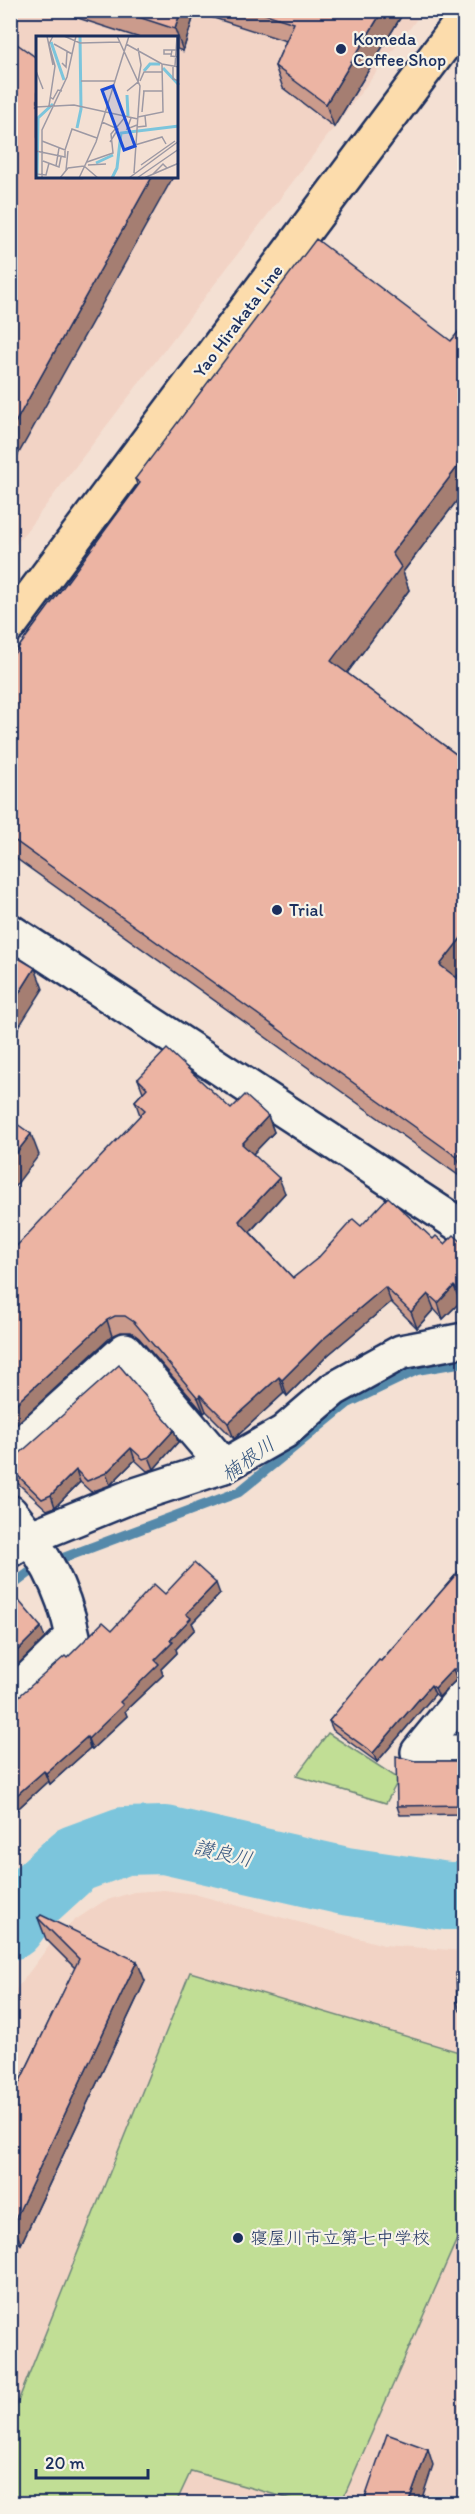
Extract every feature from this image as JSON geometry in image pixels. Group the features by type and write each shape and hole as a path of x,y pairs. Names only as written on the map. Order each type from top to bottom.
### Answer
{"main road":[{"name":"Yao Hirakata Line","path":"10,625 465,18"}],"street":[{"path":"10,931 465,1228"},
{"path":"27,1546 132,1496 224,1466 284,1432 334,1389 401,1352 465,1340"},
{"path":"10,1454 125,1350 224,1466"},
{"path":"10,1512 27,1546 58,1586 66,1602 73,1636 10,1696"},
{"path":"465,1696 418,1752 465,1752"}],"shaded area":[{"path":"11,11 423,11 11,551"},
{"name":"寝屋川市立第七中学校","path":"164,1890 194,1894 384,1945 464,1951 464,2481 454,2503 11,2504 11,1996 55,1938 75,1920 104,1901 134,1892"}],"green space":[{"path":"328,1733 399,1779 386,1803 296,1776"},
{"name":"寝屋川市立第七中学校","path":"190,1972 459,2052 464,2088 464,2223 341,2503 304,2503 191,2471 176,2503 17,2503 11,2501 11,2419"}],"building":[{"path":"117,10 181,10 175,29"},
{"name":"Komeda Coffee Shop","path":"253,10 383,10 326,104 275,66 294,23"},
{"path":"10,39 36,58 36,178 151,178 10,432"},
{"name":"Trial","path":"316,239 451,341 465,324 465,457 392,553 401,567 331,661 465,761 465,933 440,965 465,984 465,1145 457,1157 10,837 10,659 140,483 135,479"},
{"path":"10,953 35,968 10,1008"},
{"path":"167,1049 231,1109 245,1095 268,1116 242,1144 279,1178 239,1221 293,1278 318,1258 353,1219 361,1226 388,1197 433,1239 436,1236 445,1244 454,1235 465,1245 465,1288 460,1292 454,1286 438,1303 428,1294 411,1312 385,1287 322,1340 282,1380 279,1377 228,1423 200,1395 198,1398 134,1322 125,1316 115,1316 107,1320 10,1409 10,1253 145,1110 135,1101 147,1088 138,1079"},
{"path":"10,1119 31,1134 10,1161"},
{"path":"119,1365 174,1430 149,1457 143,1459 131,1448 106,1473 87,1481 76,1470 51,1495 42,1499 10,1468 10,1462"},
{"path":"194,1563 216,1583 186,1614 191,1618 170,1640 173,1642 155,1660 159,1664 120,1702 123,1705 88,1739 87,1737 46,1773 44,1771 10,1801 10,1704 65,1656 67,1658 103,1622 112,1630 154,1584 165,1594"},
{"path":"465,1564 465,1669 453,1669 435,1688 431,1685 373,1753 329,1721 379,1660 381,1661"},
{"path":"19,1601 41,1627 10,1658 10,1608"},
{"path":"396,1756 415,1761 465,1760 465,1805 397,1806"},
{"path":"41,1915 137,1961 13,2224 10,2222 10,2102 79,1959 38,1918"},
{"path":"456,1973 465,1973 465,2001 457,2002"},
{"path":"387,2434 428,2449 408,2504 363,2504"}],"waterway":[{"name":"楠根川","path":"10,1587 34,1569 239,1492 348,1403 417,1370 464,1362"},
{"name":"讃良川","path":"10,1926 29,1901 75,1859 124,1841 165,1840 345,1881 447,1896 464,1896"}],"place":[{"name":"Komeda Coffee Shop","path":"341,49"},
{"name":"Trial","path":"277,910"},
{"name":"寝屋川市立第七中学校","path":"238,2238"}]}
